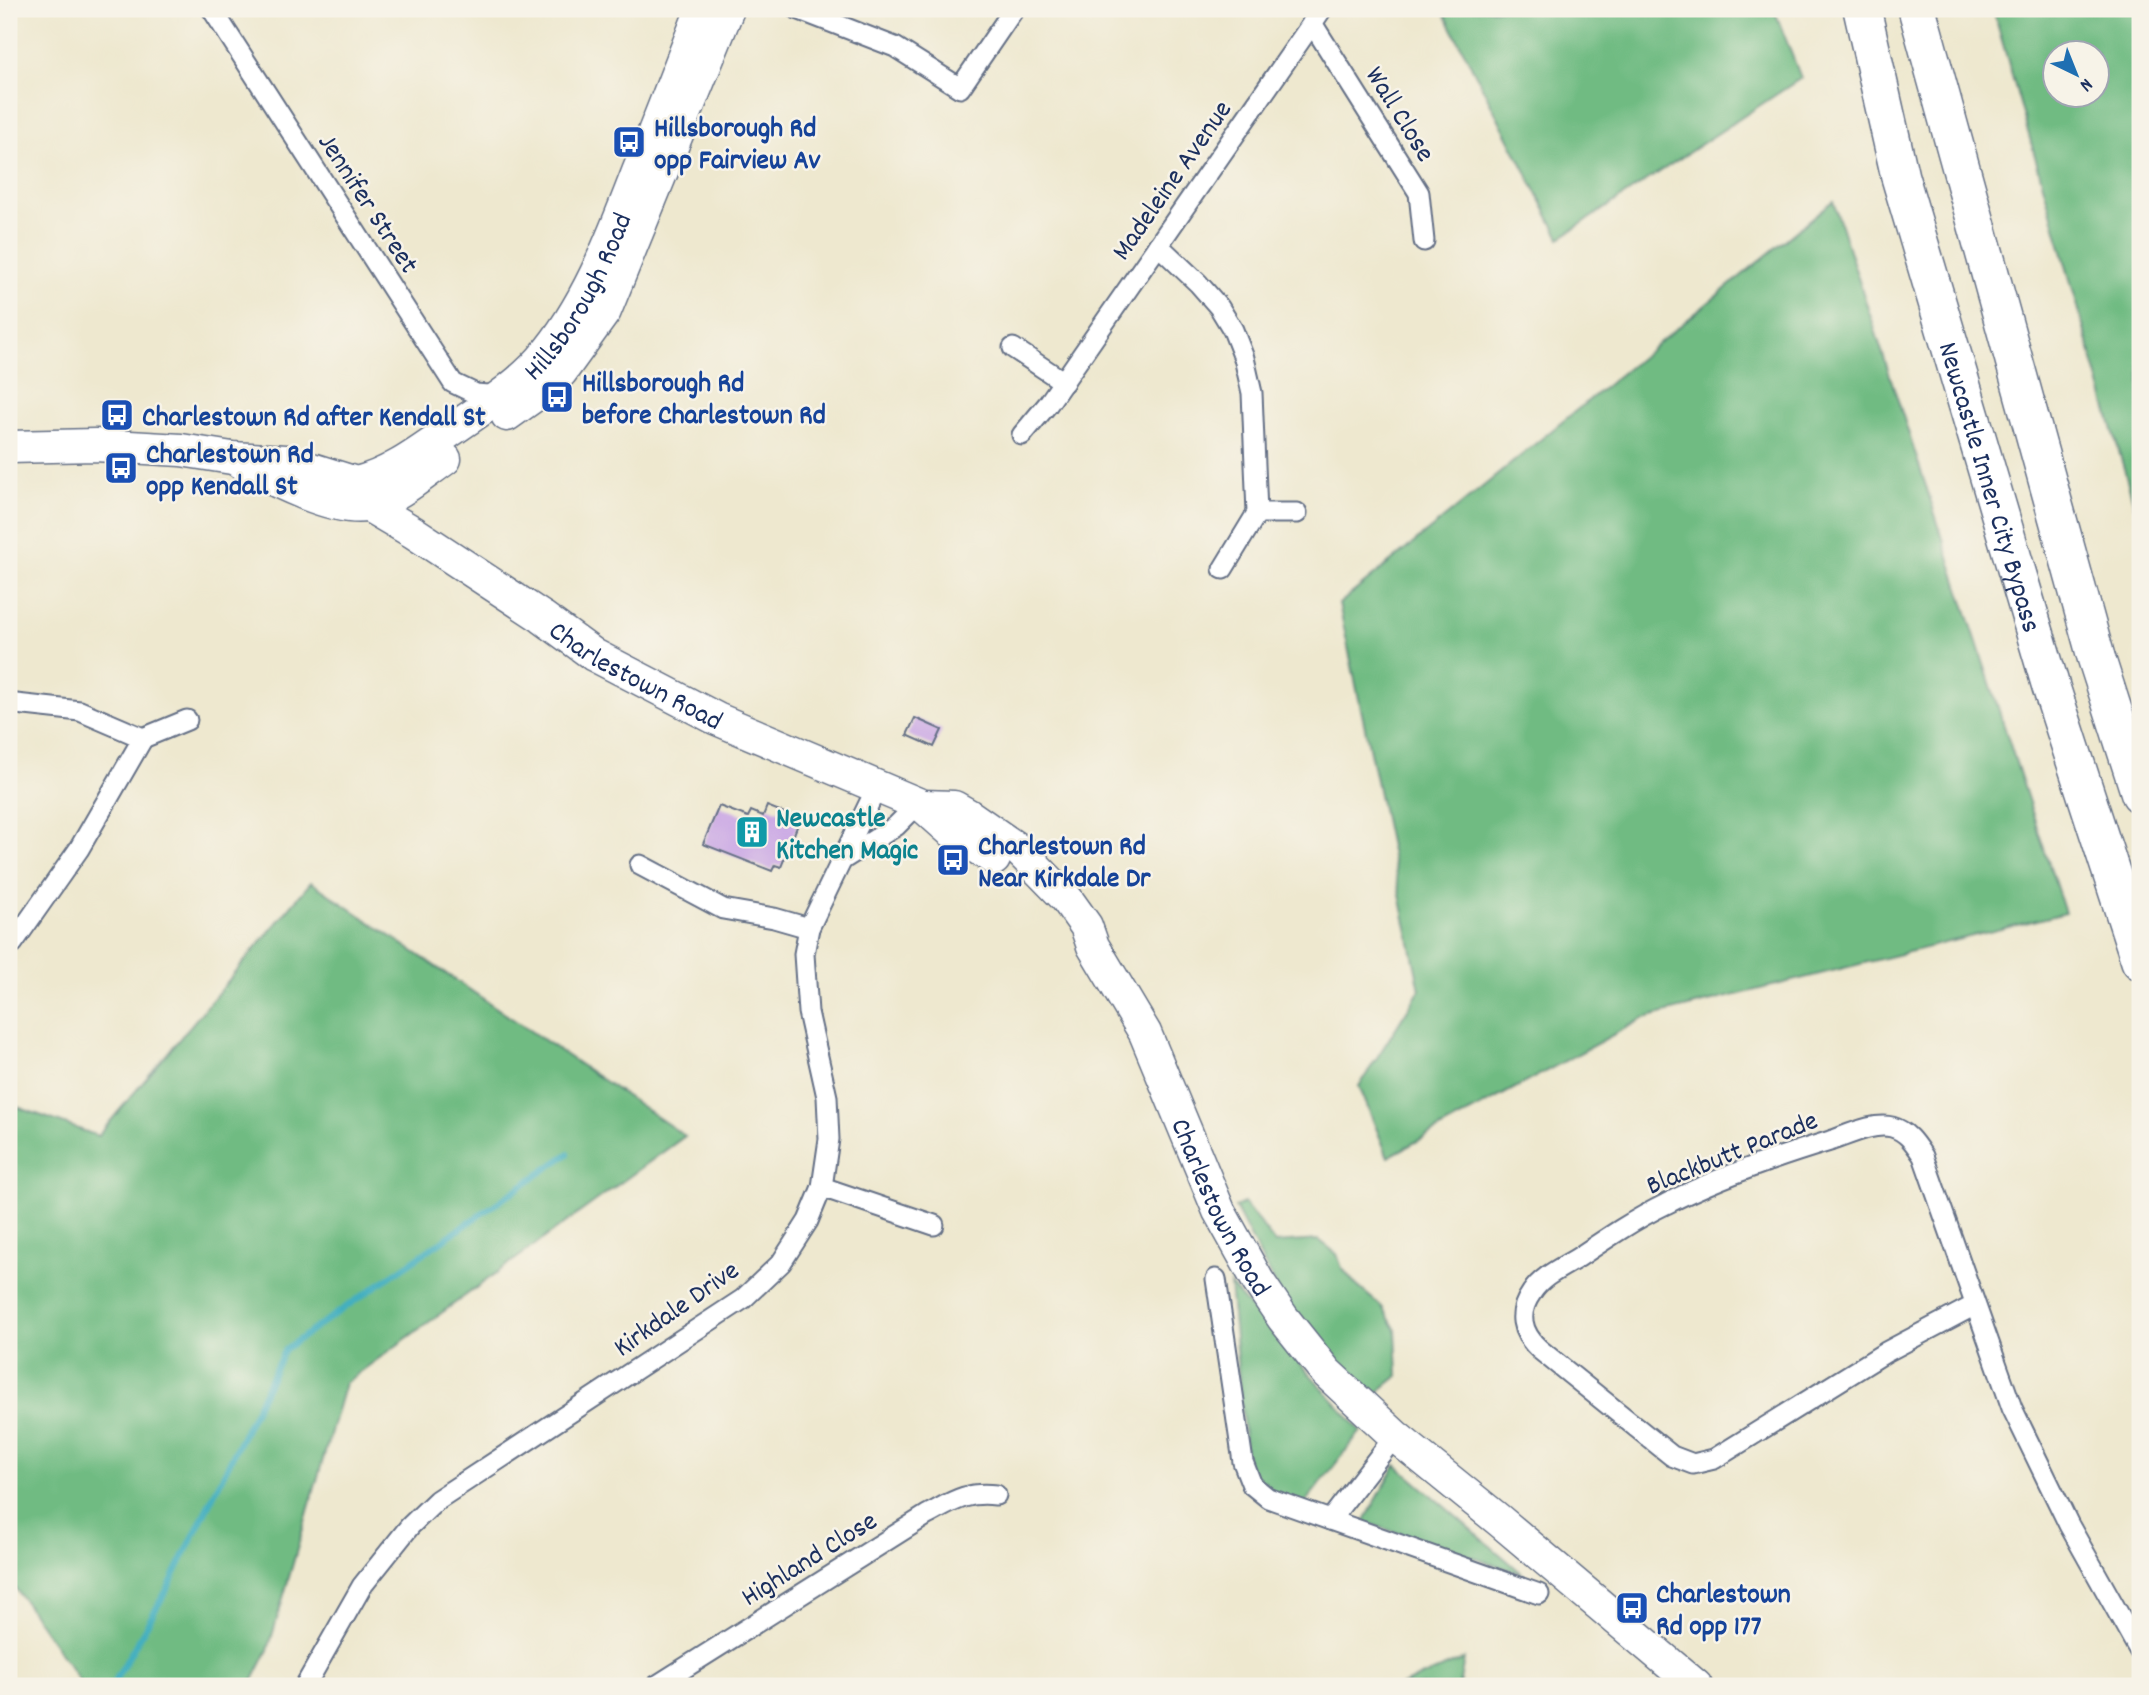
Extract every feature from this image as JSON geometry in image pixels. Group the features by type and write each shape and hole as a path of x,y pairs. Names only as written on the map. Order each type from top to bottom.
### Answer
{"highway":[{"path":"1837,9 1900,177"},
{"name":"Newcastle Inner City Bypass","path":"1862,9 1900,177 2051,687 2140,961"},
{"name":"Newcastle Inner City Bypass","path":"1917,9 2096,657 2140,794"}],"main road":[{"name":"Hillsborough Road","path":"355,489 391,469 500,396 540,361 556,340 608,248 702,9"},
{"name":"Hillsborough Road","path":"355,489 384,500 528,400 561,372 605,311 728,9"},
{"name":"Charlestown Road","path":"9,447 94,445 181,450 232,458 286,461 355,489 594,655 717,719 877,787 921,805 954,807 1020,851 1066,898 1086,926 1093,946 1145,1033 1219,1211 1258,1281 1325,1372 1395,1436 1696,1686"}],"street":[{"name":"Jennifer Street","path":"212,9 453,383 476,394 500,396"},
{"path":"797,9 895,47 960,88 1014,9"},
{"name":"Wall Close","path":"1317,16 1419,193 1424,241"},
{"name":"Madeleine Avenue","path":"1022,435 1064,382 1317,16"},
{"path":"1158,246 1185,269 1219,307 1237,339 1252,393 1257,513 1223,569"},
{"path":"1013,348 1064,382"},
{"path":"1257,513 1297,513"},
{"path":"9,708 16,704 80,711 143,738"},
{"path":"13,943 79,849 143,738 187,720"},
{"name":"Kirkdale Drive","path":"305,1686 362,1587 410,1526 437,1500 743,1299 781,1263 808,1221 822,1187 829,1139 827,1097 807,1002 804,954 809,928 877,787"},
{"path":"841,861 896,826 921,805"},
{"path":"640,865 723,909 774,918 809,928"},
{"name":"Blackbutt Parade","path":"1975,1305 1886,1352 1714,1459 1693,1464 1672,1456 1539,1349 1525,1333 1523,1321 1527,1300 1546,1278 1618,1231 1665,1205 1770,1160 1881,1126 1904,1132 1923,1156 2012,1408 2069,1525 2140,1652"},
{"path":"822,1187 934,1225"},
{"name":"Charlestown Road","path":"1216,1279 1243,1462 1252,1485 1268,1498 1539,1594"},
{"path":"1330,1520 1395,1436"},
{"name":"Highland Close","path":"656,1686 927,1515 979,1492 996,1495"}],"green space":[{"path":"1442,9 1774,9 1801,78 1560,238"},
{"path":"1993,9 2140,9 2140,525"},
{"path":"1833,201 2065,913 1644,1018 1388,1157 1359,1086 1420,990 1339,604"},
{"path":"311,882 685,1136 345,1383 268,1650 250,1686 83,1686 9,1579 9,1104 98,1136"},
{"path":"1244,1203 1275,1243 1319,1240 1337,1254 1342,1268 1356,1285 1382,1307 1396,1330 1398,1376 1378,1392 1373,1400 1294,1322 1235,1207"},
{"path":"1230,1285 1361,1431 1301,1508 1248,1476"},
{"path":"1396,1465 1523,1574 1364,1522"},
{"path":"1464,1659 1459,1686 1400,1686"}],"building":[{"path":"915,718 942,730 934,747 907,735"},
{"name":"Newcastle Kitchen Magic","path":"719,806 748,817 751,811 763,816 767,806 800,819 781,867 775,865 772,871 703,844"}],"waterway":[{"path":"112,1686 169,1586 285,1349 568,1154"}],"place":[{"name":"Hillsborough Rd opp Fairview Av","path":"629,142"},
{"name":"Hillsborough Rd before Charlestown Rd","path":"557,397"},
{"name":"Charlestown Rd after Kendall St","path":"117,415"},
{"name":"Charlestown Rd opp Kendall St","path":"121,468"},
{"name":"Newcastle Kitchen Magic","path":"752,832"},
{"name":"Charlestown Rd Near Kirkdale Dr","path":"953,860"},
{"name":"Charlestown Rd opp 177","path":"1632,1608"}]}
